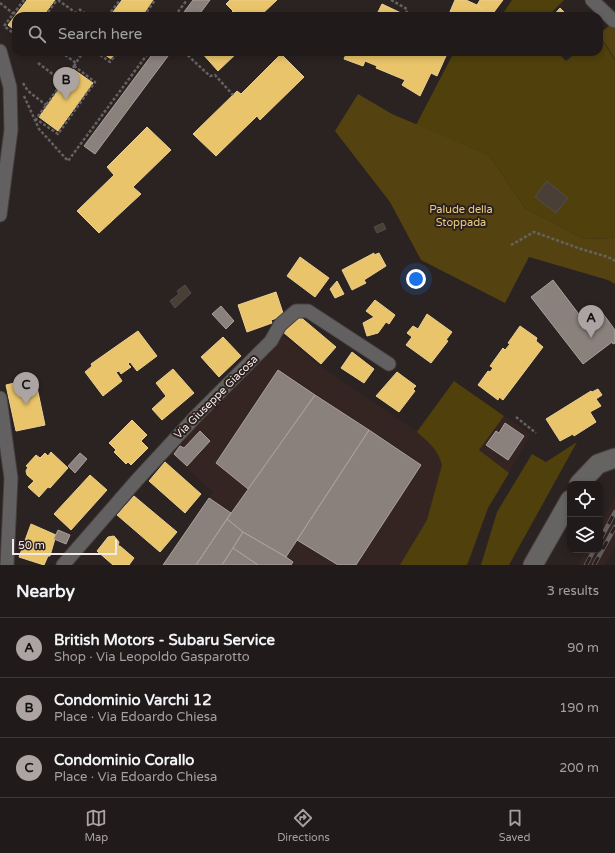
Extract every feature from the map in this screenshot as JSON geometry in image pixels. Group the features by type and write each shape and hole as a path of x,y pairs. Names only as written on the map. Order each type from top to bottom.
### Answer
{"street":[{"path":"592,0 614,22"},
{"path":"0,51 10,89 11,130 0,215"},
{"name":"Via Giuseppe Giacosa","path":"63,565 137,480 198,414 271,341 280,325 296,311 308,311 389,364"},
{"path":"0,398 11,478 7,565"},
{"path":"582,481 598,464 615,458"},
{"path":"533,565 567,505"}],"path":[{"path":"15,12 24,0"},
{"path":"49,12 58,0 75,12"},
{"path":"111,12 120,0"},
{"path":"147,12 155,0"},
{"path":"178,12 187,0"},
{"path":"391,0 407,8 406,12"},
{"path":"0,3 12,12"},
{"path":"12,16 4,26 12,32"},
{"path":"66,56 76,63"},
{"path":"74,66 95,82 58,134 36,119 80,56"},
{"path":"102,56 110,62 115,56"},
{"path":"10,89 39,129 68,161 146,56"},
{"path":"188,56 210,76 215,75 233,95"},
{"path":"38,63 63,82"},
{"path":"23,83 28,91 46,105"},
{"path":"511,244 534,232 608,257 615,261"},
{"path":"516,417 536,433"}],"shaded area":[{"path":"512,0 564,0 552,12 504,12"},
{"path":"603,41 615,60 615,238 584,239 525,208 489,155 416,125 452,56 561,56 566,61 572,56 603,56"},
{"path":"284,336 320,366 416,431 454,381 531,434 488,508 468,565 165,565 213,492 170,453"},
{"path":"454,381 504,416 479,450 509,473 488,508 467,565 400,565 427,520 442,465 435,450 417,432"},
{"path":"577,442 509,565 481,565 497,512 532,454 546,462"},
{"path":"615,497 615,547 605,565 578,565 584,553 603,553 603,519"}],"green space":[{"path":"615,21 615,59 603,40 603,31"},
{"name":"Palude della Stoppada","path":"358,94 392,114 489,155 525,208 584,239 615,238 615,284 608,280 529,257 505,303 421,260 390,202 335,131"}],"building: Homes":[{"path":"27,0 55,0 46,12 18,12"},
{"path":"122,0 153,0 145,12 113,12"},
{"path":"230,0 277,0 264,12 232,12 233,11 226,4"},
{"path":"455,0 466,0 477,5 485,12 450,12"},
{"path":"480,0 503,0 494,12 486,12 477,5"},
{"path":"382,4 399,12 378,12"},
{"path":"560,8 564,12 556,12"},
{"path":"12,20 12,28 8,25"},
{"path":"205,56 234,56 218,71"},
{"path":"279,56 283,56 304,77 260,120 257,116 216,156 193,134 237,91 241,94"},
{"path":"345,56 446,56 437,76 431,73 420,96 402,85 405,80 376,68 377,66 365,61 363,66 344,59"},
{"path":"73,69 93,83 58,131 39,117"},
{"path":"147,127 171,150 133,187 141,194 99,233 77,211 114,175 107,167"},
{"path":"374,253 374,255 379,253 386,266 364,280 366,283 352,290 342,270"},
{"path":"300,257 329,278 315,297 287,276"},
{"path":"337,281 344,294 335,298 330,289"},
{"path":"276,292 284,316 271,320 272,323 247,332 238,305"},
{"path":"375,300 395,315 389,324 386,322 378,333 367,336 363,323 374,317 366,311"},
{"path":"427,314 452,332 446,340 448,341 431,363 406,345 412,337 407,333 413,326 418,329"},
{"path":"298,315 336,347 321,364 283,332"},
{"path":"520,326 537,338 536,341 543,347 503,400 499,397 498,400 478,385 488,371 490,372 493,368 490,366 503,348 505,350 510,344 508,343"},
{"path":"138,331 157,356 137,371 130,362 128,364 131,367 121,374 119,371 116,372 122,381 103,396 85,372 92,366 91,364"},
{"path":"223,337 241,356 219,377 201,357"},
{"path":"352,352 374,369 364,383 341,368"},
{"path":"173,369 194,393 162,420 152,409 166,396 156,383"},
{"path":"397,372 416,386 413,389 415,391 399,412 376,396"},
{"path":"35,378 45,425 16,431 6,385"},
{"path":"598,389 602,395 596,399 601,406 590,412 596,422 574,436 573,434 560,441 546,419 591,391 592,392"},
{"path":"132,420 147,435 141,441 148,448 131,465 128,462 126,464 114,452 116,450 109,443"},
{"path":"51,452 68,468 50,488 48,487 39,497 28,487 34,481 27,475 26,471 28,467 26,466 36,455 40,458 45,453 48,456"},
{"path":"165,462 201,494 185,513 149,481"},
{"path":"90,475 107,490 71,530 54,514"},
{"path":"134,496 177,532 160,552 117,515"},
{"path":"31,524 56,535 50,556 48,556 44,565 19,557"},
{"path":"114,536 119,542 118,546 134,558 129,565 113,565 97,551 108,537"}],"building: Industry":[{"path":"193,0 210,0 201,12 184,12"},
{"path":"151,56 168,56 95,154 84,146"},
{"path":"553,280 581,317 590,311 601,311 615,330 615,343 613,344 612,342 583,364 531,297"},
{"path":"221,306 234,321 226,329 212,314"},
{"path":"278,370 315,395 248,489 216,463"},
{"path":"315,395 369,430 286,557 243,532 227,519"},
{"path":"505,423 524,436 508,460 486,445 496,431 499,433"},
{"path":"369,430 421,465 356,565 338,565 297,540"},
{"path":"200,431 210,441 187,466 174,454 180,446 184,448"},
{"path":"80,453 87,459 75,473 68,466"},
{"path":"209,498 231,513 196,565 163,565"},
{"path":"227,519 243,532 222,565 196,565"},
{"path":"58,530 70,535 66,544 54,539"},
{"path":"243,532 293,562 291,565 258,565 233,548"},
{"path":"233,548 258,565 222,565"}],"building: Other":[{"path":"547,181 568,198 556,213 535,197"},
{"path":"383,223 386,229 377,233 374,227"},
{"path":"185,285 191,293 175,308 170,301 179,294 177,291"}],"railway":[{"path":"603,534 615,512"},
{"path":"594,565 615,527"},
{"path":"586,565 592,553"}],"place":[{"name":"Condominio Varchi 12","path":"66,100"},
{"name":"British Motors - Subaru Service","path":"591,338"},
{"name":"Condominio Corallo","path":"26,405"}]}
